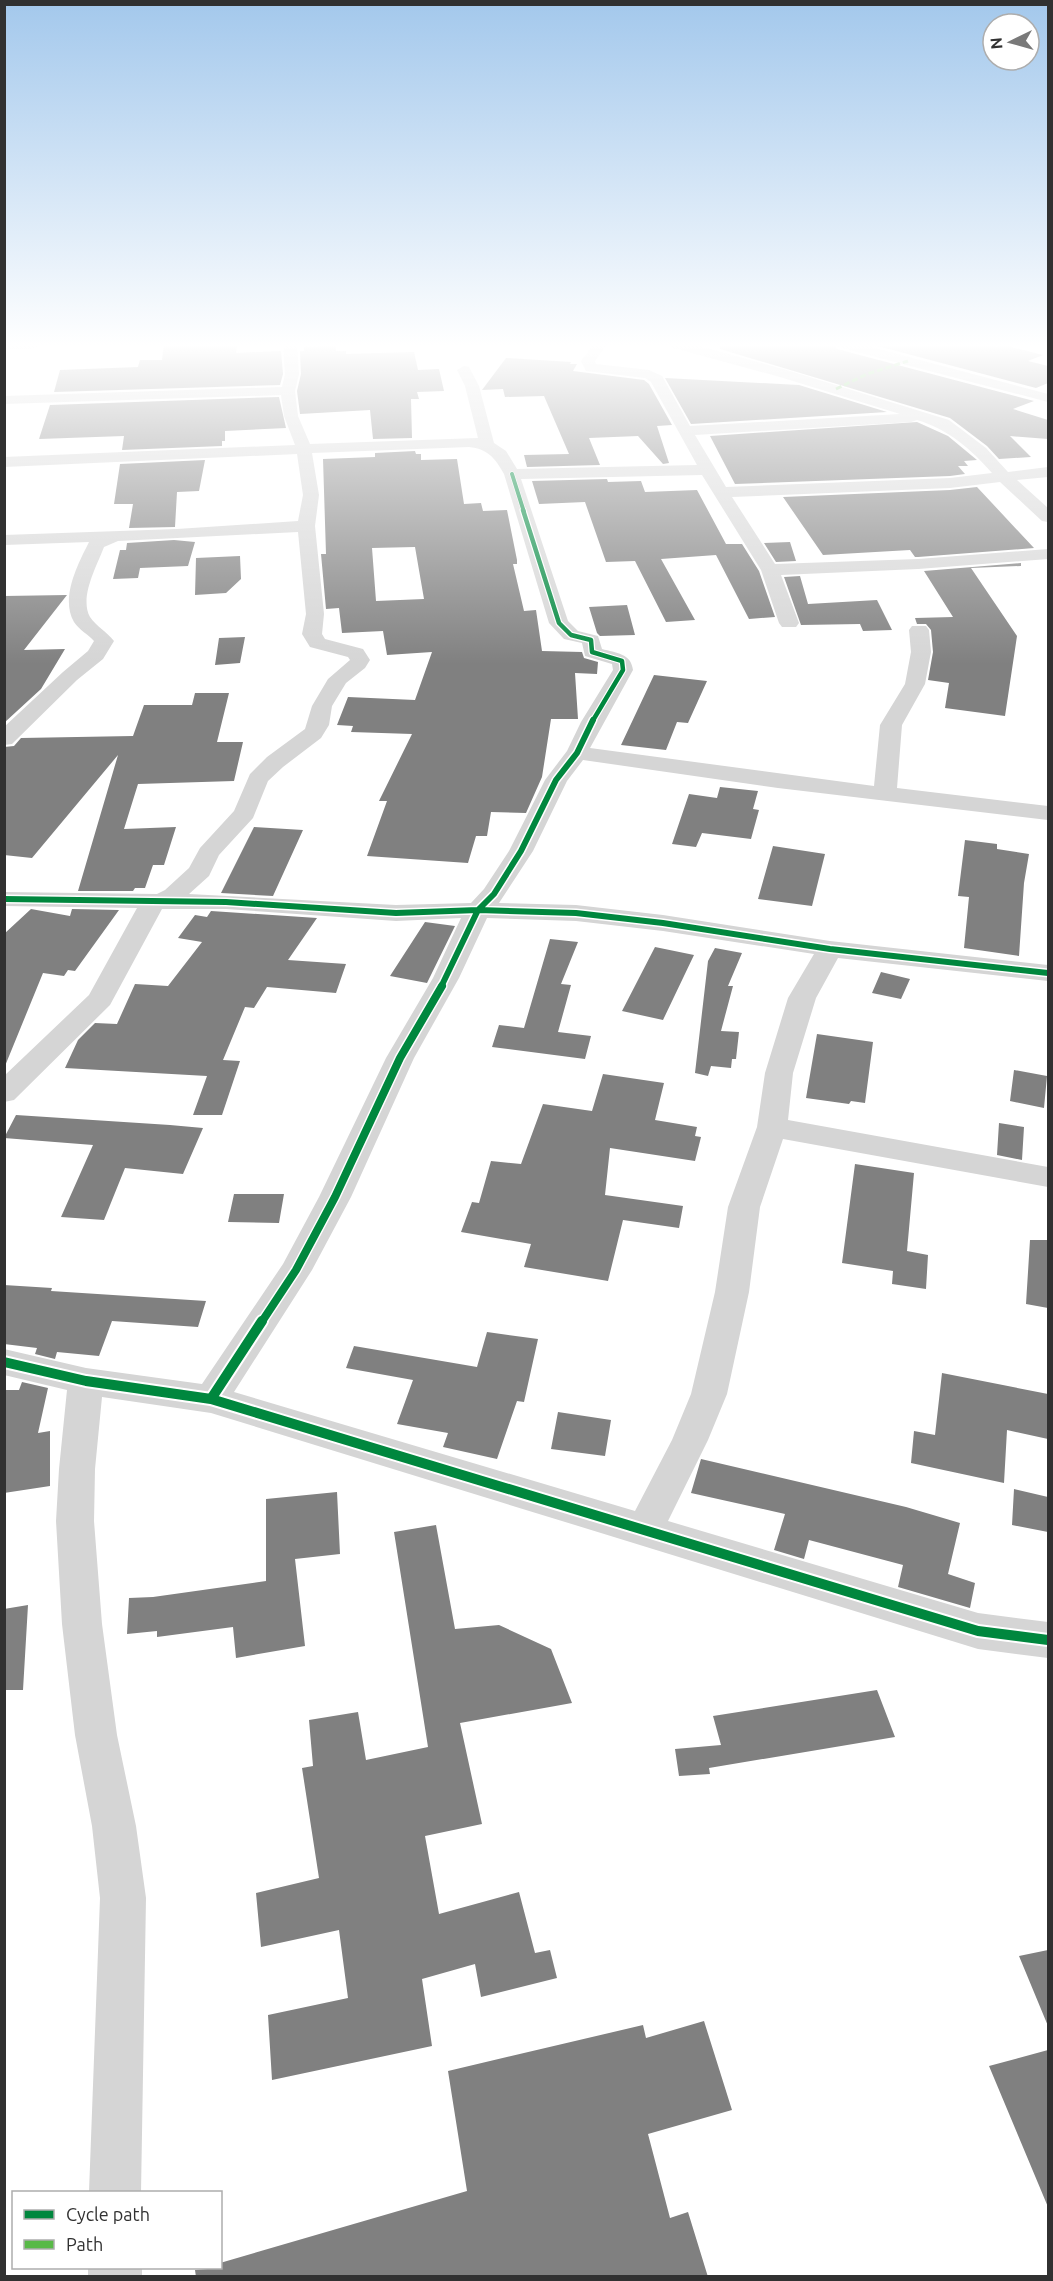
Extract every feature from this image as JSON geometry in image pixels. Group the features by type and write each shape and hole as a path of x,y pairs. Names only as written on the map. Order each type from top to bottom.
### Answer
{"street":[{"path":"4,462 293,450"},
{"path":"4,1093 100,999 158,901 174,895 200,871 208,853 245,813 258,778 313,733 318,725 322,706 338,679 360,660 356,653 324,645 313,639 311,627 315,615 306,526 311,495 304,450"},
{"path":"211,1399 296,1270 334,1197 400,1058 446,978 478,910 494,894 521,851 556,780 577,753 592,722 617,683 624,665 622,661 592,652 591,640 571,635 559,623 512,474 497,450"},
{"path":"697,450 770,570 789,623"},
{"path":"980,450 1004,477 1048,517"},
{"path":"512,474 707,470"},
{"path":"723,492 950,483 1048,472"},
{"path":"4,540 101,539 306,526"},
{"path":"4,739 103,646 104,640 101,636 81,619 78,600 101,539"},
{"path":"770,570 918,564 1048,554"},
{"path":"885,793 891,725 915,684 921,652 919,630"},
{"path":"577,753 778,781 1048,813"},
{"path":"4,899 226,902 396,913 478,910 576,913 830,949 1048,973"},
{"path":"645,1530 690,1440 709,1394 732,1292 744,1207 772,1127 779,1073 802,998 830,949"},
{"path":"772,1127 1048,1177"},
{"path":"4,1362 86,1381 211,1399 978,1631 1048,1640"},
{"path":"86,1381 77,1469 75,1521 82,1624 96,1735 114,1826 123,1898 115,2191"}],"building":[{"path":"567,450 594,450 600,465 527,467 524,455 569,454"},
{"path":"651,450 665,450 669,463 663,464"},
{"path":"718,450 965,450 977,460 964,461 968,466 958,466 965,474 950,476 735,484"},
{"path":"991,450 1024,450 1031,457 999,459"},
{"path":"415,451 416,454 421,454 421,460 457,459 464,504 481,503 483,511 507,510 517,560 517,564 513,564 524,611 536,610 542,651 582,652 584,658 598,662 597,674 575,673 578,719 551,719 542,777 526,813 491,812 487,836 476,836 468,863 367,856 387,801 379,801 412,734 351,732 353,726 337,725 348,697 415,700 432,652 387,655 383,631 342,633 339,608 326,609 321,554 326,554 323,459 375,457 375,453","holes":["415,547 424,599 376,601 372,548"]},
{"path":"205,460 199,491 177,492 175,527 129,528 133,504 114,504 120,464"},
{"path":"607,479 608,482 641,481 645,492 697,490 726,544 742,544 759,571 775,617 749,619 716,555 661,559 695,620 666,622 635,561 606,562 585,502 539,504 532,481"},
{"path":"977,487 1034,548 918,557 915,557 910,550 823,555 783,497 950,490"},
{"path":"174,540 195,542 188,566 140,568 138,578 113,579 120,550 126,550 127,543"},
{"path":"790,542 796,561 776,562 764,543"},
{"path":"240,556 241,579 226,593 195,595 196,558"},
{"path":"1021,563 1021,566 971,568 1017,636 1005,716 945,708 949,683 928,680 933,652 931,630 926,624 917,624 915,618 953,617 924,571"},
{"path":"800,576 808,604 877,600 892,630 863,631 860,624 801,625 784,577"},
{"path":"67,595 24,650 65,649 41,689 4,723 4,596"},
{"path":"627,605 635,635 600,636 589,607"},
{"path":"245,637 240,663 215,665 219,638"},
{"path":"654,675 707,681 688,723 677,722 666,750 621,745"},
{"path":"195,693 229,693 217,742 243,742 234,781 138,784 124,829 176,827 164,865 153,865 145,888 135,888 133,891 78,891 118,755 32,858 4,855 4,747 14,746 21,738 133,736 144,705 192,705"},
{"path":"720,787 758,791 753,809 759,810 751,839 702,833 696,847 672,844 689,794 717,798"},
{"path":"254,827 303,830 273,896 221,893"},
{"path":"965,840 997,844 997,849 1029,854 1024,883 1019,956 964,948 969,897 958,896"},
{"path":"773,846 825,854 812,906 758,899"},
{"path":"31,909 70,916 72,909 119,910 75,971 68,970 64,976 43,973 5,1066 4,934"},
{"path":"211,911 317,918 288,960 346,964 336,993 267,987 254,1008 245,1007 223,1060 240,1061 222,1115 193,1115 207,1076 65,1068 78,1040 95,1023 117,1024 135,984 168,986 202,942 178,938 195,915 207,917"},
{"path":"425,922 455,926 427,983 390,976"},
{"path":"550,939 578,942 561,984 571,985 558,1032 591,1036 585,1059 492,1047 499,1025 524,1028"},
{"path":"655,947 694,955 663,1020 622,1011"},
{"path":"715,948 742,953 728,986 733,986 721,1031 739,1032 736,1059 732,1059 731,1068 711,1066 708,1076 695,1073 708,961"},
{"path":"881,972 910,979 901,999 872,993"},
{"path":"817,1034 873,1042 865,1103 851,1101 849,1104 806,1098"},
{"path":"1014,1070 1047,1076 1044,1108 1010,1101"},
{"path":"603,1074 664,1083 655,1120 697,1127 695,1136 701,1137 695,1161 610,1148 605,1195 683,1206 679,1228 623,1220 608,1281 524,1267 531,1244 461,1232 472,1202 479,1203 491,1161 521,1164 543,1104 592,1111"},
{"path":"16,1115 203,1128 183,1174 125,1168 104,1220 61,1217 93,1145 4,1138"},
{"path":"999,1123 1024,1127 1022,1160 997,1155"},
{"path":"855,1164 914,1173 907,1251 928,1255 926,1289 892,1284 893,1271 842,1263"},
{"path":"234,1194 284,1194 279,1223 228,1222"},
{"path":"1030,1240 1048,1240 1048,1308 1026,1304"},
{"path":"4,1285 52,1288 51,1291 206,1301 198,1327 112,1321 99,1356 57,1352 55,1359 35,1354 37,1348 4,1344"},
{"path":"487,1332 538,1339 524,1402 517,1401 497,1459 443,1447 448,1433 397,1424 413,1380 346,1368 354,1346 477,1367"},
{"path":"942,1373 1048,1394 1048,1439 1007,1430 1004,1483 911,1463 914,1431 935,1435"},
{"path":"22,1382 48,1388 38,1433 50,1431 50,1486 4,1493 4,1390 19,1390"},
{"path":"558,1412 611,1420 605,1456 551,1449"},
{"path":"701,1459 906,1507 960,1523 948,1574 975,1583 970,1608 898,1587 903,1565 809,1540 804,1559 774,1550 785,1514 691,1493"},
{"path":"1014,1489 1048,1497 1048,1532 1012,1525"},
{"path":"337,1492 340,1554 295,1559 305,1646 236,1658 233,1627 157,1637 157,1631 127,1634 129,1598 153,1597 266,1581 266,1499"},
{"path":"436,1525 455,1629 499,1625 551,1649 572,1703 460,1723 482,1824 425,1836 439,1914 519,1892 535,1953 550,1950 557,1978 481,1997 475,1964 422,1979 432,2046 272,2080 268,2015 348,1998 339,1930 261,1947 256,1893 319,1878 302,1768 313,1766 309,1720 358,1712 366,1760 428,1747 394,1532"},
{"path":"28,1605 23,1690 4,1690 4,1609"},
{"path":"877,1690 895,1737 709,1768 710,1774 679,1776 675,1749 721,1745 713,1716"},
{"path":"1048,1950 1048,2026 1019,1956"},
{"path":"704,2021 732,2110 648,2134 670,2218 688,2212 708,2277 196,2277 195,2270 222,2269 222,2262 467,2191 448,2071 643,2025 646,2038"},
{"path":"1048,2050 1048,2207 989,2066"}],"cycle path":[{"path":"211,1399 296,1270 335,1197 400,1058 446,978 478,910 494,894 521,851 556,780 577,753 592,722 623,670 622,661 592,652 591,640 571,635 559,623 512,474"},
{"path":"4,899 226,902 396,913 478,910 576,913 663,923 830,949 1048,973"},
{"path":"4,1362 86,1381 211,1399 978,1631 1048,1640"}]}
